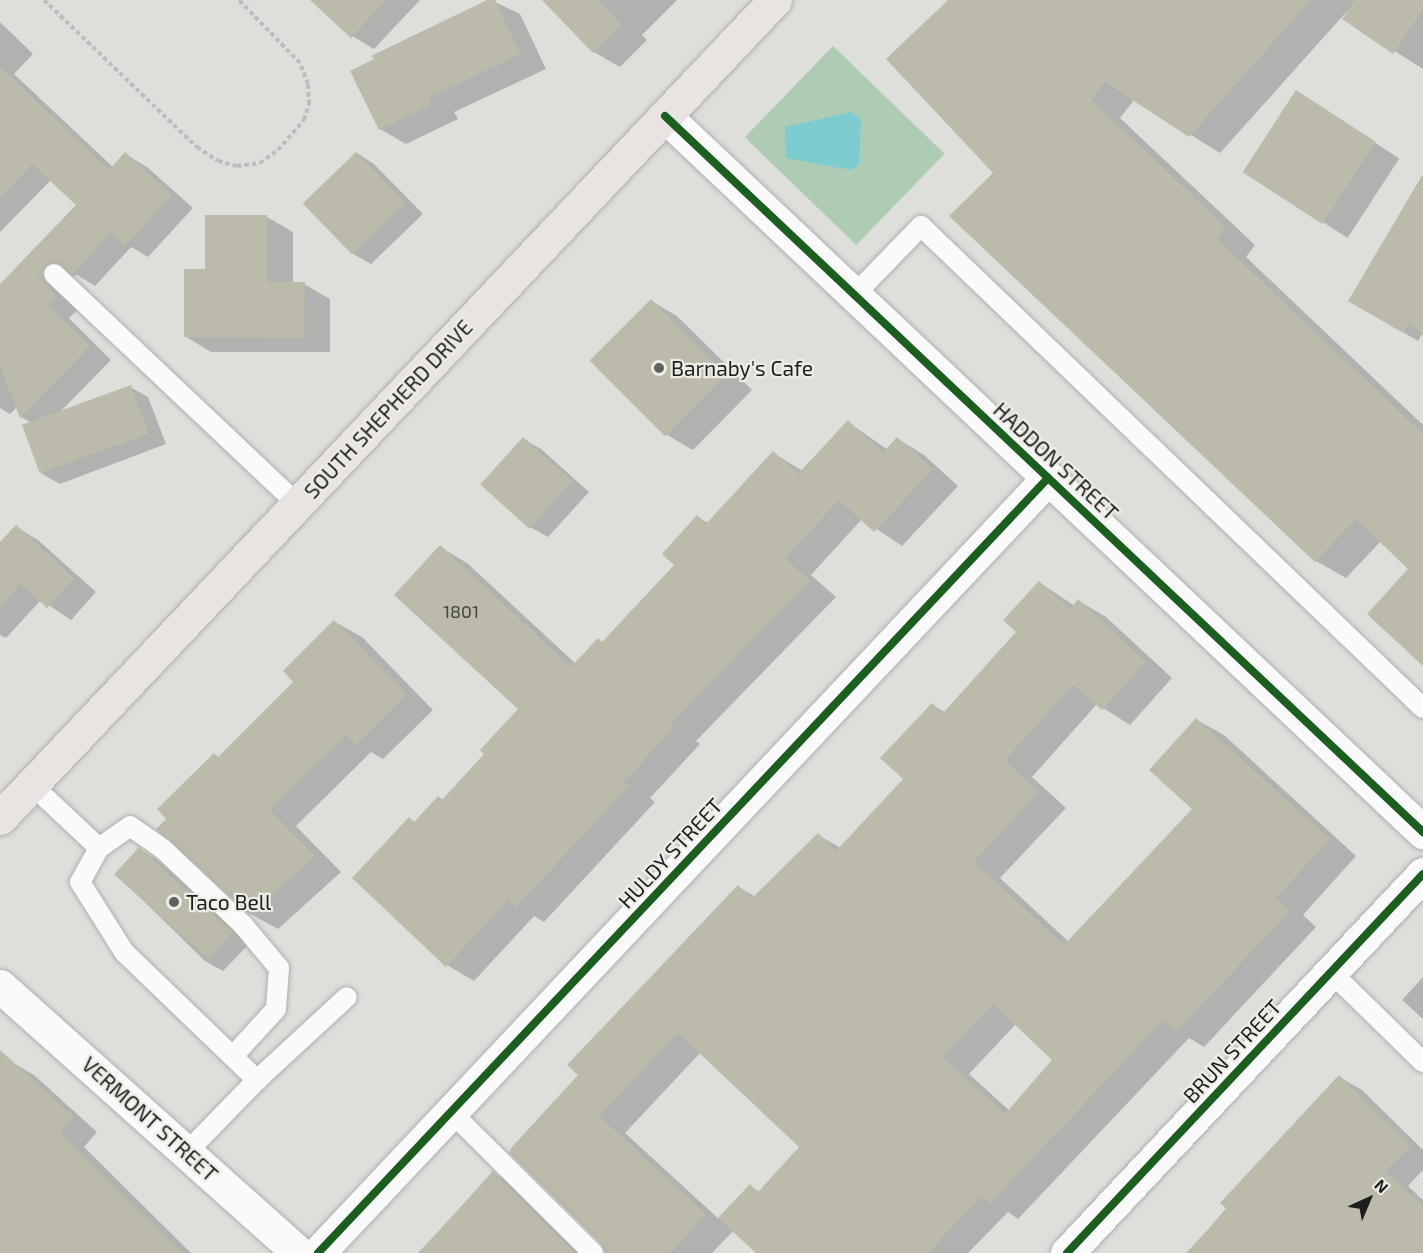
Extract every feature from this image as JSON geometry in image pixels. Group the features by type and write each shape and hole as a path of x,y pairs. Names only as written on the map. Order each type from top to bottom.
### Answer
{"main road":[{"name":"SOUTH SHEPHERD DRIVE","path":"0,818 775,0"}],"street":[{"name":"HADDON STREET","path":"665,116 1423,832"},
{"name":"HULDY STREET","path":"318,1253 1048,478"},
{"name":"BRUN STREET","path":"1067,1253 1423,874"},
{"name":"VERMONT STREET","path":"0,986 299,1253"}],"lane":[{"path":"854,295 921,226 1423,708"},
{"path":"54,274 297,504"},
{"path":"32,784 99,848"},
{"path":"234,1055 276,1009 279,968 243,924 164,849 130,826 99,848 80,882 124,952 234,1055 257,1080"},
{"path":"1331,972 1423,1062"},
{"path":"187,1152 257,1080 347,997"},
{"path":"451,1112 593,1253"}],"path":[{"path":"44,0 197,147 218,161 237,166 260,162 278,150 304,120 309,104 308,84 300,63 239,0"}],"green space":[{"path":"833,46 944,154 856,245 745,137"}],"water":[{"path":"851,112 861,119 859,164 851,170 786,158 785,127"}],"building":[{"path":"310,0 386,0 351,38"},
{"path":"487,0 495,0 521,54 429,97 432,104 379,130 350,71 374,59 371,56"},
{"path":"542,0 598,0 622,25 593,53"},
{"path":"948,0 1311,0 1189,137 1105,82 1091,100 1226,227 1217,239 1423,434 1423,666 1367,614 1408,569 1356,519 1315,562 949,216 993,173 886,59"},
{"path":"1355,0 1423,0 1423,9 1393,54 1342,19"},
{"path":"0,67 109,170 125,152 172,195 125,246 111,232 72,275 57,263 45,266 43,278 56,297 48,305 90,346 20,418 0,366 0,284 76,205 32,164 0,198"},
{"path":"1296,90 1376,142 1322,224 1243,172"},
{"path":"356,152 405,203 352,254 303,203"},
{"path":"1423,174 1423,335 1409,322 1403,333 1348,301"},
{"path":"205,215 267,215 267,282 305,282 304,338 184,337 184,269 205,269"},
{"name":"Barnaby's Cafe","path":"651,299 727,375 665,436 589,361"},
{"path":"131,385 149,434 40,474 22,425"},
{"path":"848,420 883,453 897,437 933,469 874,532 839,500 785,558 810,581 670,724 674,727 624,782 629,786 516,907 508,900 446,967 352,878 409,817 414,822 438,796 442,800 484,754 480,750 518,709 394,595 440,545 571,667 598,638 602,642 674,565 662,554 697,515 706,524 773,451 798,474"},
{"path":"523,437 572,481 529,529 480,485"},
{"path":"16,525 74,578 47,608 21,584 0,607 0,542"},
{"path":"1039,581 1070,609 1078,599 1146,662 1102,710 1073,685 1005,760 1039,792 974,862 1064,945 1192,809 1149,770 1196,718 1330,839 1276,898 1290,911 1176,1032 1163,1020 990,1204 981,1196 928,1253 756,1253 718,1218 750,1184 758,1192 799,1147 678,1033 599,1116 706,1214 670,1253 605,1253 601,1244 509,1153 512,1147 578,1075 567,1065 738,885 752,898 818,833 836,851 903,779 880,758 932,703 943,713 1016,632 1003,620","holes":["993,1004 1052,1060 1005,1114 943,1057"]},
{"path":"334,620 407,694 356,745 346,735 270,810 315,856 250,915 156,829 166,819 157,809 214,753 218,757 293,682 283,671"},
{"name":"Taco Bell","path":"139,847 233,932 209,959 114,874"},
{"path":"0,1050 74,1117 60,1132 182,1253 0,1253"},
{"path":"1339,1075 1411,1146 1385,1171 1423,1206 1423,1253 1186,1253 1227,1209 1220,1203"},
{"path":"493,1171 576,1253 419,1253"}],"cycle path":[{"path":"665,116 1423,832"},
{"path":"318,1253 1048,478"},
{"path":"1067,1253 1423,874"}],"place":[{"name":"Barnaby's Cafe","path":"659,368"},
{"name":"Taco Bell","path":"174,902"}]}
